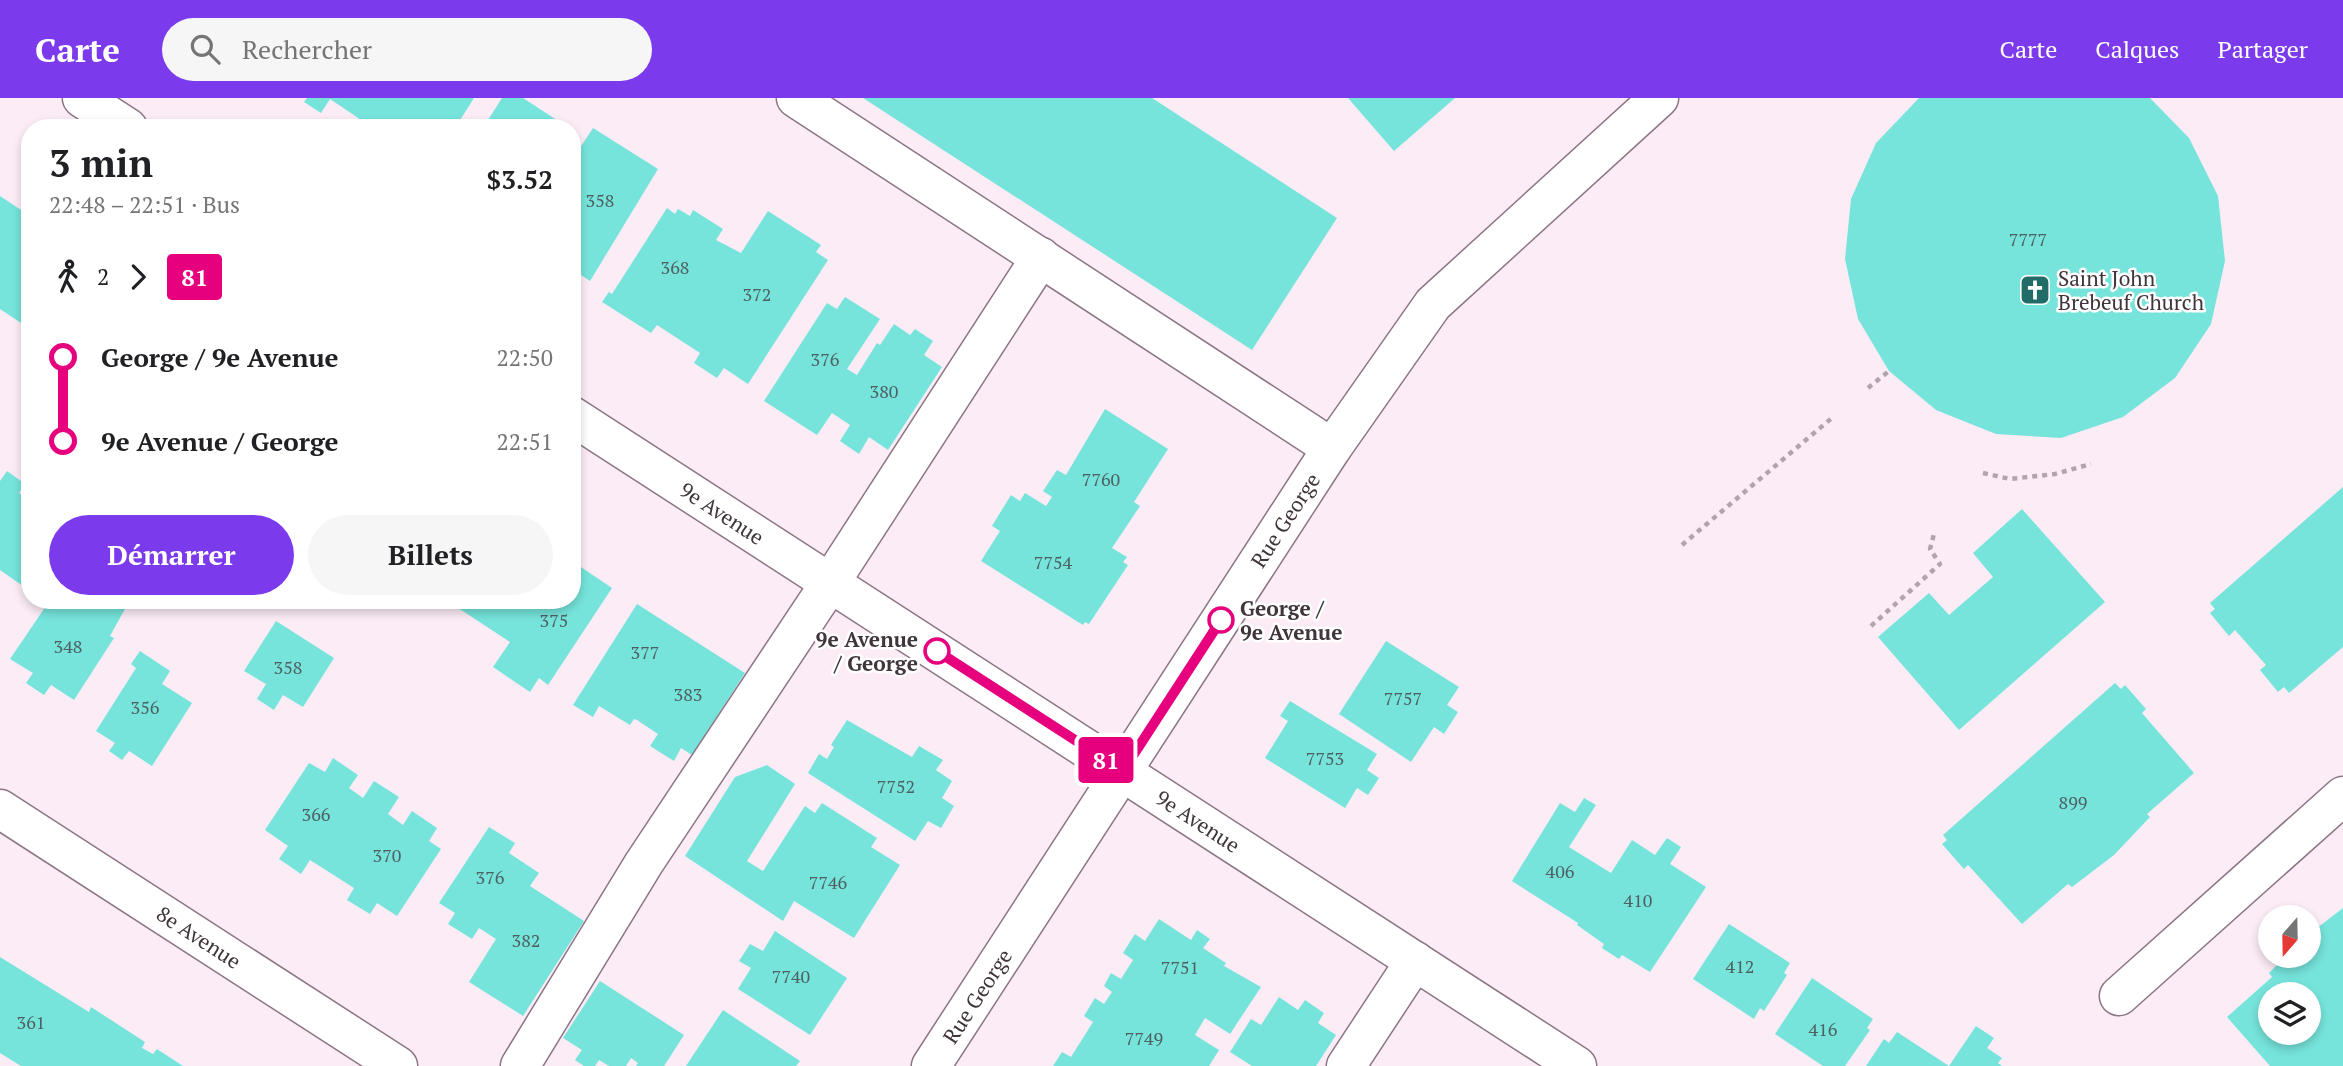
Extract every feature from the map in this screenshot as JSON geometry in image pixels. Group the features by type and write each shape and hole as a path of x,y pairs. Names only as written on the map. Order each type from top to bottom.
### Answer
{"street":[{"path":"82,98 114,119"},
{"path":"796,98 1332,448"},
{"name":"Rue George","path":"931,1066 1332,448 1433,304 1659,98"},
{"path":"520,1066 644,863 830,583 1041,257"},
{"name":"9e Avenue","path":"581,422 1577,1066"},
{"path":"2119,996 2343,796"},
{"name":"8e Avenue","path":"0,809 398,1066"},
{"path":"1346,1066 1415,961"}],"path":[{"path":"1868,388 1889,371"},
{"path":"1682,545 1833,417"},
{"path":"1983,474 2010,479 2055,474 2091,464"},
{"path":"1871,626 1940,564 1930,549 1934,534"}],"building":[{"path":"307,98 474,98 461,119 360,119 330,99 321,113 304,102"},
{"path":"502,98 523,98 555,119 489,119"},
{"path":"863,98 1152,98 1337,218 1252,350"},
{"path":"1348,98 1455,98 1394,151"},
{"name":"Saint John Brebeuf Church","path":"1919,98 2150,98 2189,138 2218,196 2225,261 2211,324 2175,378 2123,417 2061,438 1996,434 1936,410 1889,371 1858,319 1845,259 1851,199 1876,143"},
{"path":"593,128 658,169 590,281 581,275 581,146"},
{"path":"0,196 21,210 21,323 0,309"},
{"path":"667,208 675,214 678,209 690,216 693,210 723,229 716,240 741,253 768,211 821,245 816,252 828,260 748,384 724,368 717,378 694,363 700,353 657,325 651,333 602,302 609,292 612,294"},
{"path":"845,297 880,319 847,369 857,375 877,343 880,345 894,324 910,335 915,329 933,341 924,355 942,367 888,450 869,437 859,454 840,441 850,425 832,413 817,435 764,401 827,303 837,309"},
{"path":"1105,409 1168,449 1134,502 1140,506 1112,548 1127,557 1123,562 1128,565 1089,624 1085,622 1083,625 981,561 1000,531 992,526 1011,495 1020,501 1025,493 1046,506 1052,497 1043,491 1057,470 1066,475"},
{"path":"7,471 21,481 21,585 0,570 0,481"},
{"path":"2343,487 2343,647 2289,693 2284,687 2278,692 2260,670 2266,665 2235,630 2229,636 2210,613 2215,609 2210,603"},
{"path":"2022,509 2105,602 1959,730 1878,637 1929,593 1949,615 1993,577 1973,553"},
{"path":"581,567 612,588 548,685 539,678 530,692 493,667 510,642 460,609 581,609"},
{"path":"637,604 745,673 692,755 681,748 674,761 650,746 658,734 637,720 634,719 630,725 599,706 593,717 573,705"},
{"path":"44,609 125,609 110,636 114,638 74,700 51,685 44,695 26,683 33,673 10,659"},
{"path":"276,621 334,658 303,707 283,695 274,710 257,699 266,684 244,671"},
{"path":"1386,641 1459,687 1447,705 1458,712 1444,734 1434,727 1411,762 1339,714"},
{"path":"140,651 170,671 162,684 192,703 152,766 129,751 122,760 109,751 115,743 96,731 136,668 131,664"},
{"path":"2115,683 2121,689 2125,685 2146,709 2142,713 2194,773 2147,814 2150,817 2114,855 2072,887 2068,884 2022,924 1968,865 1964,869 1942,844 1947,840 1943,835"},
{"path":"1290,701 1377,754 1367,770 1379,778 1368,795 1357,788 1345,808 1265,758 1288,721 1280,716"},
{"path":"847,720 912,757 919,746 943,760 936,770 952,781 942,798 954,806 941,828 928,821 915,841 808,773 819,754 827,759 834,747 831,745"},
{"path":"333,758 358,775 349,788 363,798 374,781 399,797 388,814 403,825 412,811 437,828 429,841 441,849 397,916 377,903 370,914 347,900 354,888 310,860 301,874 279,859 288,846 265,830 309,763 325,772"},
{"path":"767,765 795,784 747,861 763,871 805,806 815,813 822,803 877,838 871,847 900,865 854,938 794,901 783,921 685,856 735,777"},
{"path":"1584,798 1596,805 1569,847 1611,873 1632,840 1655,855 1667,838 1681,847 1670,864 1706,887 1650,972 1622,955 1619,959 1602,948 1604,944 1577,925 1578,923 1512,881 1560,803 1575,812"},
{"path":"489,827 515,843 509,853 539,873 530,886 584,921 523,1016 469,982 496,939 479,928 472,939 448,924 455,913 439,903"},
{"path":"2343,908 2343,1066 2270,1066 2227,1017 2258,989 2258,1045 2321,1045 2321,982 2266,982 2272,977 2269,973 2274,968 2321,968 2321,925"},
{"path":"1159,919 1191,940 1197,930 1210,939 1203,948 1226,963 1224,966 1261,987 1230,1034 1205,1018 1195,1035 1219,1050 1209,1066 1053,1066 1062,1052 1071,1057 1093,1022 1084,1016 1095,998 1104,1004 1112,992 1104,986 1111,973 1121,979 1133,960 1123,953 1135,934 1145,941"},
{"path":"1729,924 1790,963 1784,973 1787,975 1764,1011 1760,1008 1754,1019 1693,979"},
{"path":"775,931 847,978 810,1035 738,989 751,968 739,961 750,944 763,951"},
{"path":"0,957 89,1012 91,1007 145,1042 142,1048 153,1054 157,1049 183,1066 21,1066 0,1053"},
{"path":"1812,978 1873,1019 1867,1028 1870,1030 1845,1066 1823,1066 1775,1034"},
{"path":"600,981 684,1035 664,1066 636,1066 638,1063 631,1058 626,1066 609,1066 599,1060 595,1066 584,1066 575,1060 582,1050 563,1038"},
{"path":"1279,997 1298,1010 1305,1000 1324,1013 1318,1023 1336,1035 1316,1066 1252,1066 1230,1052 1251,1019 1261,1025"},
{"path":"723,1010 800,1061 796,1066 686,1066"},
{"path":"1976,1026 1994,1038 1987,1048 2002,1058 1998,1063 2002,1066 1949,1066"},
{"path":"1897,1032 1949,1066 1866,1066 1884,1039 1889,1043"}],"bus line":[{"name":"81","path":"937,651 1123,771 1221,620"}],"place":[{"name":"Saint John Brebeuf Church","path":"2035,290"},
{"name":"George / 9e Avenue","path":"1221,620"},
{"name":"9e Avenue / George","path":"937,651"}]}
